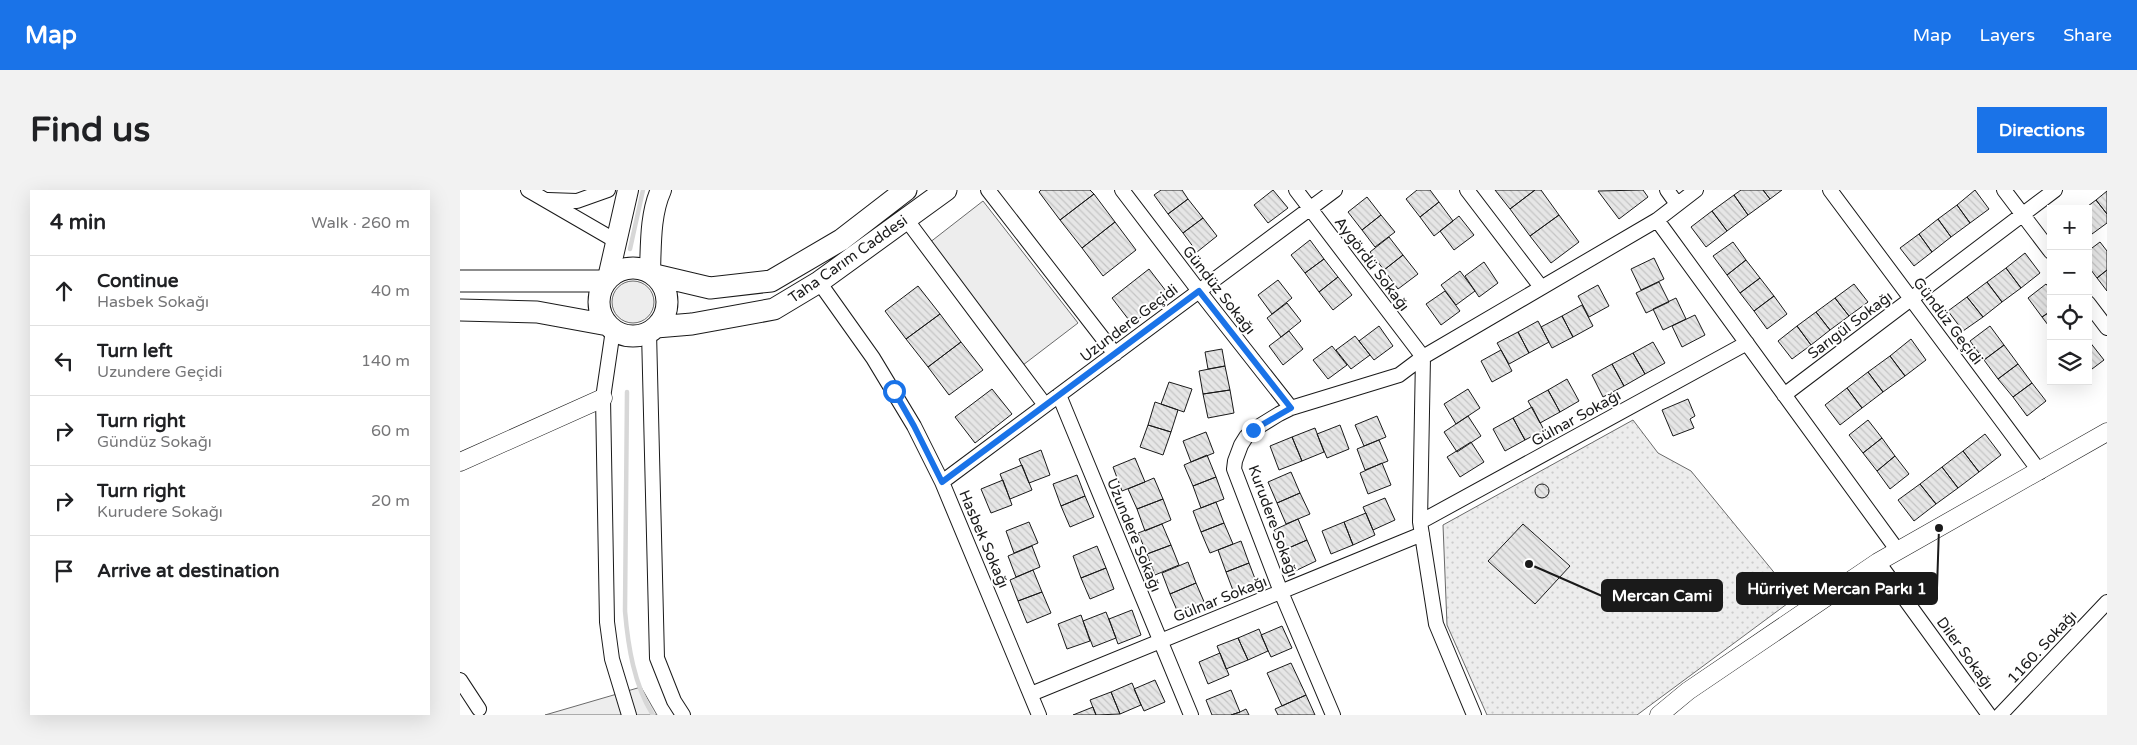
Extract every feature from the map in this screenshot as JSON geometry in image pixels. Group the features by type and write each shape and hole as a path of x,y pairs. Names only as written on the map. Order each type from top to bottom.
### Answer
{"main road":[{"path":"610,327 601,315 598,304 600,292 607,279 628,190"},
{"path":"652,273 652,236 658,197 661,190"},
{"name":"Taha Carım Caddesi","path":"652,273 710,288 771,281 841,240 906,190"},
{"name":"Taha Carım Caddesi","path":"653,330 774,310 819,282 946,190"},
{"path":"460,281 607,279 617,271 636,267 652,273 663,284 667,295 667,307 664,318 653,330 631,336 610,327 537,312 460,310"}],"street":[{"path":"528,190 616,241"},
{"path":"546,200 577,200 608,190"},
{"path":"988,190 1115,354"},
{"name":"Gündüz Sokağı","path":"1122,190 1291,408"},
{"name":"Aygördü Sokağı","path":"1296,190 1423,357"},
{"name":"Uzundere Geçidi","path":"942,482 1335,190"},
{"path":"1467,190 1541,287"},
{"path":"1667,190 1678,204"},
{"name":"Kurudere Sokağı","path":"1333,715 1281,592 1234,469 1238,453 1246,437 1262,424 1291,408 1399,375 1423,357 1657,220 1696,190"},
{"name":"Gündüz Geçidi","path":"1830,190 2040,472"},
{"path":"2004,190 2050,250"},
{"name":"Sarıgül Sokağı","path":"1784,395 2055,190"},
{"path":"906,219 1045,405"},
{"path":"1657,220 1898,551"},
{"name":"Hasbek Sokağı","path":"819,282 847,320 894,391 914,426 942,482 1039,715"},
{"path":"2092,307 2107,328"},
{"path":"610,327 603,398 607,622 612,659 629,715"},
{"path":"653,330 657,658 674,701 683,715"},
{"name":"Gülnar Sokağı","path":"1031,694 1281,592 1421,528 1747,343"},
{"path":"1423,357 1421,528 1436,624 1474,715"},
{"name":"Uzundere Sokağı","path":"1059,395 1191,715"},
{"path":"460,462 603,398"},
{"path":"1659,715 1688,692 1878,562 2040,472 2107,432"},
{"name":"Diler Sokağı","path":"1878,562 1989,715"},
{"name":"1160. Sokağı","path":"2000,715 2107,602"},
{"path":"460,680 479,710"}],"shaded area":[{"path":"983,201 1078,323 1023,365 929,243"},
{"path":"633,281 648,287 654,302 648,317 633,323 618,317 612,302 618,287"},
{"path":"1633,420 1658,453 1691,471 1795,598 1637,715 1487,715 1447,625 1443,525"},
{"path":"641,687 657,715 545,715"}],"building":[{"path":"1041,190 1090,190 1094,194 1060,220 1039,192"},
{"path":"1161,190 1182,190 1188,199 1168,214 1154,195"},
{"path":"1273,190 1288,208 1268,223 1254,205"},
{"path":"1417,190 1430,190 1439,202 1420,217 1406,199"},
{"path":"1495,190 1535,190 1510,209"},
{"path":"1535,190 1541,190 1559,215 1530,236 1510,209"},
{"path":"1643,190 1648,197 1619,219 1598,191"},
{"path":"1741,190 1763,190 1770,199 1748,215 1734,195"},
{"path":"1763,190 1782,190 1770,199"},
{"path":"1975,190 1989,209 1970,223 1957,205"},
{"path":"2107,191 2107,214 2096,200"},
{"path":"1094,194 1115,222 1082,248 1060,220"},
{"path":"1734,195 1748,215 1727,231 1712,211"},
{"path":"1367,197 1381,215 1362,230 1348,212"},
{"path":"1188,199 1203,218 1183,233 1168,214"},
{"path":"2096,200 2107,214 2107,223 2092,234 2092,205 2089,205"},
{"path":"1439,202 1453,221 1434,236 1420,217"},
{"path":"1957,205 1970,223 1951,237 1938,219"},
{"path":"1712,211 1727,231 1706,247 1691,227"},
{"path":"1381,215 1395,232 1375,247 1362,230"},
{"path":"1559,215 1579,242 1551,263 1530,236"},
{"path":"1459,216 1474,235 1454,250 1440,231"},
{"path":"1203,218 1217,236 1197,252 1183,233"},
{"path":"1938,219 1951,237 1932,252 1919,234"},
{"path":"1115,222 1136,250 1103,276 1082,248"},
{"path":"1919,234 1932,252 1914,266 1900,248"},
{"path":"1389,237 1403,255 1384,270 1370,252"},
{"path":"1310,240 1324,259 1305,273 1291,255"},
{"path":"1733,242 1746,260 1727,275 1713,256"},
{"path":"2100,242 2107,251 2107,270 2097,278 2092,271 2092,248"},
{"path":"2025,253 2040,273 2021,288 2006,268"},
{"path":"1403,255 1418,274 1398,289 1384,270"},
{"path":"1654,258 1664,279 1641,290 1631,269"},
{"path":"1324,259 1338,277 1319,292 1305,273"},
{"path":"1746,260 1760,278 1740,293 1727,275"},
{"path":"1484,262 1498,283 1479,297 1465,276"},
{"path":"2006,268 2021,288 2002,302 1987,282"},
{"path":"1149,269 1169,295 1132,324 1112,298"},
{"path":"2107,270 2107,291 2097,278"},
{"path":"1460,271 1475,291 1456,305 1441,285"},
{"path":"1338,277 1352,295 1333,310 1319,292"},
{"path":"1760,278 1774,296 1754,311 1740,293"},
{"path":"1278,280 1292,298 1272,314 1258,295"},
{"path":"1659,282 1669,302 1646,313 1636,293"},
{"path":"1987,282 2002,302 1983,317 1967,297"},
{"path":"1854,284 1868,302 1849,316 1835,298"},
{"path":"2046,284 2047,314 2042,317 2028,298"},
{"path":"1598,285 1609,306 1589,317 1578,296"},
{"path":"918,286 940,314 906,339 885,311"},
{"path":"1445,291 1460,311 1441,325 1426,304"},
{"path":"1774,296 1787,314 1767,329 1754,311"},
{"path":"1967,297 1983,317 1963,331 1948,311"},
{"path":"1676,298 1686,319 1663,330 1653,309"},
{"path":"1835,298 1849,316 1830,330 1816,312"},
{"path":"1287,303 1301,321 1281,337 1267,318"},
{"path":"1582,305 1593,326 1573,337 1562,316"},
{"path":"1816,312 1830,330 1811,345 1797,326"},
{"path":"940,314 961,342 928,367 906,339"},
{"path":"2047,314 2047,324 2042,317"},
{"path":"1695,315 1705,335 1682,347 1672,326"},
{"path":"1562,316 1573,337 1552,348 1541,327"},
{"path":"1538,321 1549,342 1529,353 1518,332"},
{"path":"1379,326 1393,346 1374,360 1359,341"},
{"path":"1797,326 1811,345 1792,359 1778,341"},
{"path":"1990,326 2004,345 1984,360 1970,341"},
{"path":"1289,331 1303,349 1283,365 1269,346"},
{"path":"1518,332 1529,353 1509,364 1497,343"},
{"path":"1355,336 1370,355 1351,369 1336,350"},
{"path":"1911,339 1926,360 1905,376 1890,356"},
{"path":"961,342 983,370 949,395 928,367"},
{"path":"1653,342 1665,363 1645,374 1633,353"},
{"path":"2004,345 2018,364 1998,379 1984,360"},
{"path":"2092,345 2104,360 2092,369"},
{"path":"1332,346 1347,365 1328,379 1313,360"},
{"path":"1222,349 1225,366 1208,369 1205,352"},
{"path":"1501,350 1512,371 1492,382 1481,361"},
{"path":"1633,353 1645,374 1624,386 1612,364"},
{"path":"1890,356 1905,376 1883,392 1868,372"},
{"path":"1612,364 1624,386 1603,397 1592,375"},
{"path":"2018,364 2032,383 2013,397 1998,379"},
{"path":"1225,366 1230,390 1203,394 1199,371"},
{"path":"1868,372 1883,392 1862,408 1847,388"},
{"path":"1567,379 1579,401 1560,412 1548,390"},
{"path":"1169,382 1192,389 1184,412 1161,404"},
{"path":"2032,383 2046,401 2027,416 2013,397"},
{"path":"1847,388 1862,408 1840,425 1825,405"},
{"path":"992,389 1012,414 975,443 955,417"},
{"path":"1468,389 1480,408 1456,424 1444,404"},
{"path":"1230,390 1234,413 1208,418 1203,394"},
{"path":"1548,390 1560,412 1540,423 1528,401"},
{"path":"1688,399 1695,416 1690,419 1694,428 1673,436 1662,410"},
{"path":"1155,402 1178,410 1171,432 1148,425"},
{"path":"1532,407 1544,430 1525,440 1513,418"},
{"path":"1377,416 1386,437 1364,446 1355,425"},
{"path":"1468,416 1481,436 1457,452 1444,432"},
{"path":"1513,418 1525,440 1505,451 1493,429"},
{"path":"1868,420 1882,438 1863,453 1849,435"},
{"path":"1148,425 1171,432 1163,455 1140,447"},
{"path":"1340,425 1349,449 1327,458 1317,434"},
{"path":"1315,428 1324,452 1302,461 1292,437"},
{"path":"1206,432 1214,453 1191,462 1183,441"},
{"path":"1985,434 2001,455 1979,472 1963,451"},
{"path":"1292,437 1302,461 1279,470 1270,446"},
{"path":"1882,438 1895,456 1877,471 1863,453"},
{"path":"1379,440 1388,461 1365,470 1357,449"},
{"path":"1471,442 1484,462 1460,477 1447,457"},
{"path":"1041,450 1050,475 1029,483 1019,459"},
{"path":"1963,451 1979,472 1958,488 1942,467"},
{"path":"1207,455 1216,477 1193,486 1184,465"},
{"path":"1895,456 1909,474 1890,489 1877,471"},
{"path":"1135,458 1145,482 1122,491 1113,467"},
{"path":"1382,463 1391,485 1368,494 1360,473"},
{"path":"1022,465 1032,490 1010,499 1000,474"},
{"path":"1942,467 1958,488 1936,504 1920,484"},
{"path":"1291,472 1300,493 1277,503 1268,482"},
{"path":"1077,475 1085,496 1061,506 1053,484"},
{"path":"1216,477 1224,499 1201,508 1193,486"},
{"path":"1154,478 1163,499 1137,509 1128,489"},
{"path":"1003,480 1012,505 991,513 981,489"},
{"path":"1539,484 1545,484 1549,491 1545,498 1539,498 1535,494 1535,488"},
{"path":"1920,484 1936,504 1914,521 1898,500"},
{"path":"1300,493 1310,514 1286,524 1277,503"},
{"path":"1085,496 1094,517 1070,527 1061,506"},
{"path":"1385,498 1395,520 1373,530 1363,507"},
{"path":"1163,499 1171,520 1145,531 1137,509"},
{"path":"1216,502 1224,523 1201,532 1193,511"},
{"path":"1366,513 1375,535 1353,545 1344,522"},
{"path":"1298,519 1307,540 1284,550 1274,530"},
{"path":"1029,522 1038,543 1014,553 1006,531"},
{"path":"1344,522 1353,545 1331,554 1322,531"},
{"path":"1224,523 1233,544 1210,553 1201,532"},
{"path":"1162,524 1171,545 1147,554 1138,533"},
{"path":"1523,524 1570,566 1535,604 1488,561"},
{"path":"1307,540 1316,561 1293,572 1284,550"},
{"path":"1241,541 1249,563 1226,572 1218,550"},
{"path":"1171,545 1179,565 1155,575 1147,554"},
{"path":"1032,546 1040,567 1016,577 1008,556"},
{"path":"1097,546 1106,568 1081,578 1073,556"},
{"path":"1188,562 1196,583 1170,594 1162,573"},
{"path":"1249,563 1257,584 1234,593 1226,572"},
{"path":"1106,568 1114,589 1090,599 1081,578"},
{"path":"1033,570 1042,592 1018,601 1010,580"},
{"path":"1196,583 1205,604 1179,615 1170,594"},
{"path":"1042,592 1051,613 1027,623 1018,601"},
{"path":"1132,610 1141,635 1118,644 1109,619"},
{"path":"1106,612 1116,638 1093,647 1083,621"},
{"path":"1081,615 1090,641 1067,649 1058,624"},
{"path":"1282,626 1292,648 1271,657 1261,635"},
{"path":"1259,629 1268,651 1248,660 1238,638"},
{"path":"1238,638 1248,660 1226,669 1217,646"},
{"path":"1220,653 1229,675 1208,684 1199,662"},
{"path":"1291,663 1306,695 1282,706 1267,673"},
{"path":"1155,680 1165,702 1144,711 1134,689"},
{"path":"1132,683 1141,705 1120,714 1111,692"},
{"path":"1231,690 1240,712 1231,715 1212,715 1206,700"},
{"path":"1111,692 1120,714 1096,715 1090,700"},
{"path":"1306,695 1315,715 1278,715 1275,709"},
{"path":"1093,707 1096,715 1073,715"},
{"path":"1246,709 1249,715 1231,715 1240,712"}],"waterway":[{"path":"630,249 643,190"},
{"path":"627,392 625,611 633,665 641,691 653,715"}],"place":[{"name":"Hürriyet Mercan Parkı 1","path":"1939,528"},
{"name":"Mercan Cami","path":"1529,564"}],"route":[{"path":"894,391 942,482 1199,291 1291,408 1253,430"}]}
